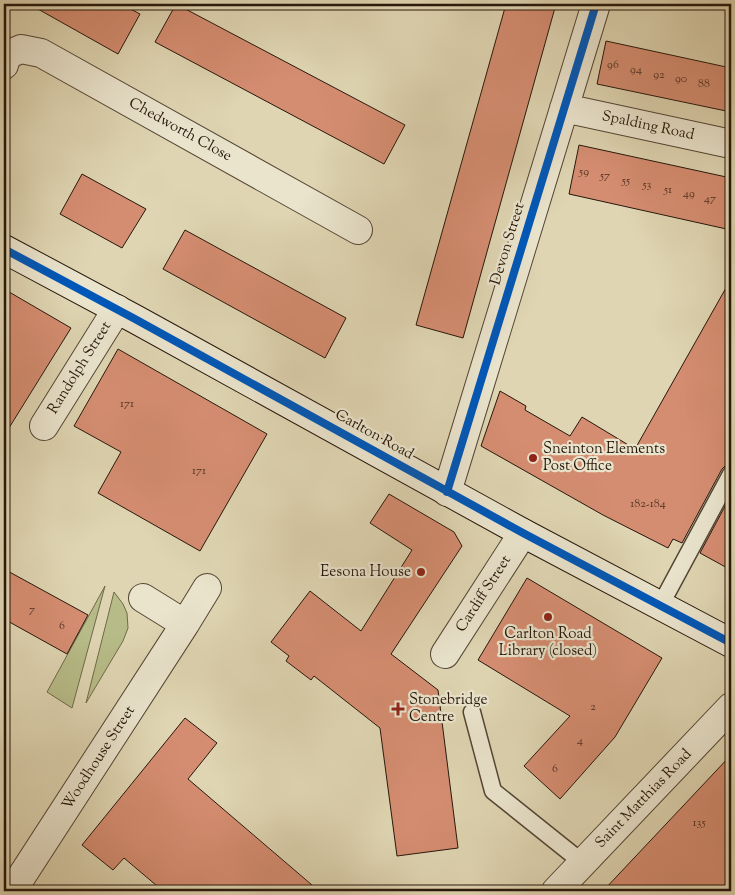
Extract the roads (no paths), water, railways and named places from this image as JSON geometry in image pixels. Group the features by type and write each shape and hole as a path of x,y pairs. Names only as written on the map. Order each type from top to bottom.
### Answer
{"street":[{"name":"Devon Street","path":"447,492 596,4"},
{"name":"Chedworth Close","path":"4,65 7,56 21,49 42,53 358,230"},
{"name":"Spalding Road","path":"564,108 731,144"},
{"name":"Carlton Road","path":"4,249 117,309 447,492 731,644"},
{"name":"Randolph Street","path":"44,426 117,309"},
{"name":"Cardiff Street","path":"445,654 523,533"},
{"name":"Woodhouse Street","path":"12,891 207,588"},
{"path":"143,598 185,624"},
{"name":"Saint Matthias Road","path":"556,891 731,707"}],"lane":[{"path":"660,606 731,474"},
{"path":"472,712 492,791 583,863"}],"place":[{"name":"Sneinton Elements Post Office","path":"533,458"},
{"name":"Eesona House","path":"421,572"},
{"name":"Carlton Road Library (closed)","path":"548,617"},
{"name":"Stonebridge Centre","path":"398,709"}]}
